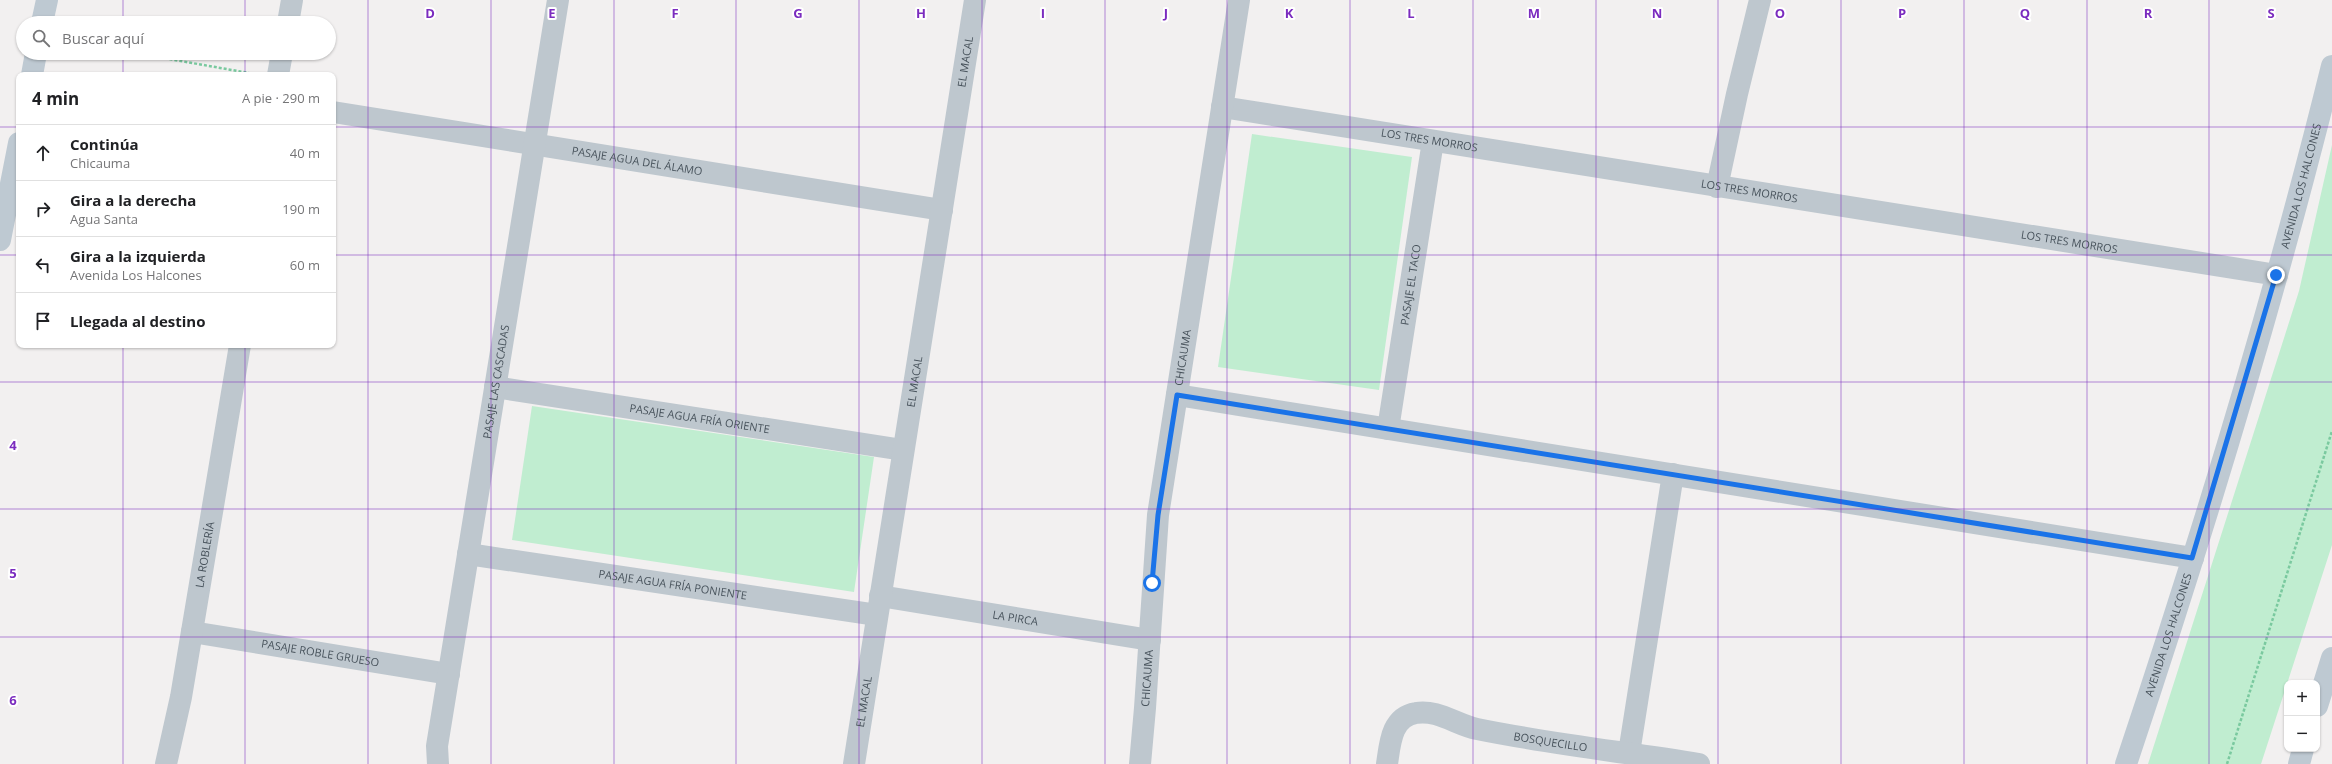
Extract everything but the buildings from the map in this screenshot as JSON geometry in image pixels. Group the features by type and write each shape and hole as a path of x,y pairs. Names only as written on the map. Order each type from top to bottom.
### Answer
{"street":[{"path":"44,16 47,0"},
{"path":"289,16 292,0"},
{"name":"PASAJE LAS CASCADAS","path":"438,764 437,746 448,674 558,0"},
{"name":"EL MACAL","path":"854,764 975,0"},
{"name":"CHICAUMA","path":"1140,764 1158,515 1239,0"},
{"path":"1717,187 1737,94 1760,0"},
{"path":"33,72 35,60"},
{"path":"279,72 281,60"},
{"name":"AVENIDA LOS HALCONES","path":"2126,764 2192,558 2276,275 2332,66"},
{"name":"LOS TRES MORROS","path":"1222,108 2276,275"},
{"name":"PASAJE AGUA DEL ÁLAMO","path":"336,112 942,210"},
{"name":"PASAJE EL TACO","path":"1388,429 1433,141"},
{"path":"0,240 16,158"},
{"name":"LA ROBLERÍA","path":"166,764 181,697 239,348"},
{"name":"PASAJE AGUA FRÍA ORIENTE","path":"495,387 903,450"},
{"path":"1177,395 2192,558"},
{"path":"1629,753 1673,474"},
{"name":"PASAJE AGUA FRÍA PONIENTE","path":"468,554 879,605"},
{"name":"LA PIRCA","path":"879,605 1150,640"},
{"name":"PASAJE ROBLE GRUESO","path":"192,632 448,674"},
{"path":"2320,696 2332,658"},
{"name":"BOSQUECILLO","path":"1387,764 1394,729 1405,717 1415,712 1426,712 1474,729 1699,764"},
{"path":"2299,764 2302,752"}],"path":[{"path":"175,60 244,72"},
{"path":"2227,764 2332,430"}],"green space":[{"path":"1252,134 1412,157 1379,390 1218,367"},
{"path":"2332,145 2332,545 2288,680 2284,680 2284,693 2261,764 2148,764 2299,291"},
{"path":"532,406 874,457 854,592 512,540"}],"route":[{"path":"1152,583 1158,515 1177,395 2192,558 2235,419 2276,275"}]}
